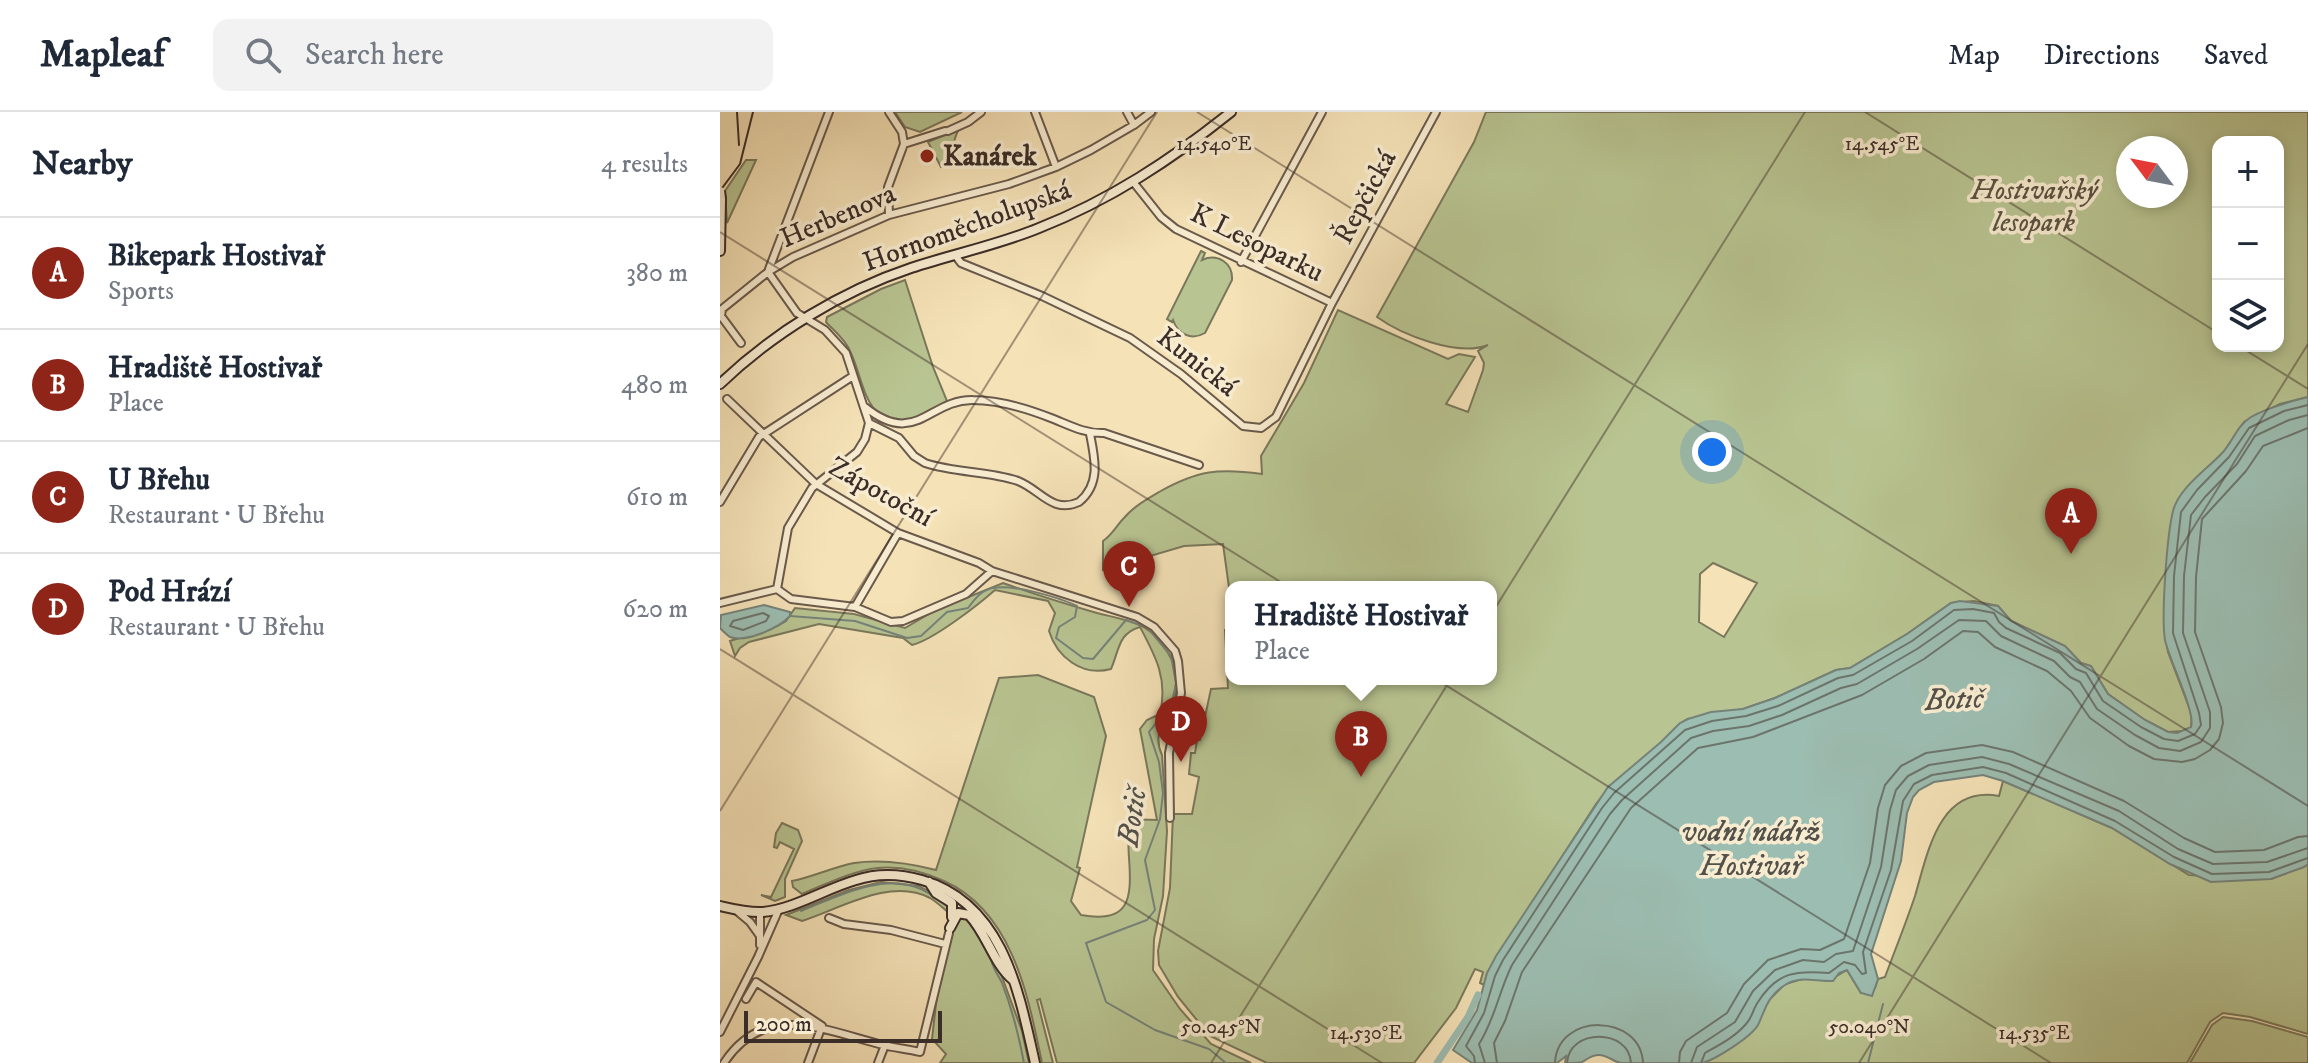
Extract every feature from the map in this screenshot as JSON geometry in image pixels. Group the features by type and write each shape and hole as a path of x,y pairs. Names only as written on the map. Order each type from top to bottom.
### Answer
{"main road":[{"name":"Hornoměcholupská","path":"720,384 738,366 807,318 864,286 1045,226 1134,183 1177,155 1231,112"},
{"path":"720,191 720,251"},
{"path":"720,906 760,912 779,909 860,878 901,876 929,882 960,897 983,918 1003,952 1014,981 1035,1063"},
{"path":"929,882 936,893 953,904 950,931"},
{"path":"950,931 958,913 969,915 985,936 1003,971 1014,981"}],"street":[{"path":"777,589 788,528 816,484 857,452 865,439 869,423 850,361 842,348 825,330 797,313 768,272 829,112"},
{"path":"889,112 902,132 904,144 888,187 889,215"},
{"path":"904,144 947,131 981,112"},
{"path":"1035,112 1056,167"},
{"path":"1127,112 1134,125"},
{"name":"Herbenova","path":"741,343 721,316 722,309 768,272 793,257 889,215 1009,184 1056,167 1134,125 1151,112"},
{"path":"1241,262 1322,112"},
{"name":"Řepčická","path":"1332,303 1436,112"},
{"name":"K Lesoparku","path":"1134,183 1171,226 1332,303"},
{"path":"965,251 973,267"},
{"name":"Kunická","path":"955,255 961,263 1042,296 1130,338 1181,374 1240,425 1253,429 1265,426 1276,417 1332,303"},
{"path":"720,502 754,443 853,376"},
{"name":"Zápotoční","path":"727,399 816,484 898,533 979,563 992,571 1137,617 1154,627 1175,651 1181,689 1169,753 1170,818"},
{"path":"865,407 888,421 906,423 964,400 976,400 1041,414 1090,434 1104,433 1199,465"},
{"path":"869,423 899,438 914,456 925,463 1012,479 1060,506 1079,502 1089,491 1096,466 1090,434"},
{"path":"855,607 898,533"},
{"path":"720,603 777,589 791,599 855,607 891,622 906,621 966,594 992,571"},
{"path":"736,909 760,936"},
{"path":"720,1032 779,909"},
{"path":"760,912 761,949"},
{"path":"829,918 844,924 891,930 945,944"},
{"path":"724,1063 746,1038 767,1028 792,1025 822,1026 920,1052 950,931"},
{"path":"746,999 756,982 822,1026"},
{"path":"808,1063 822,1026"},
{"path":"878,1063 885,1045"}],"green space":[{"path":"895,112 962,112 920,132 905,127"},
{"name":"Hostivařský lesopark","path":"1486,112 2308,112 2308,397 2280,404 2244,422 2223,453 2178,501 2166,575 2165,634 2168,652 2192,715 2191,727 2184,731 2168,732 2145,720 2108,694 2091,666 2081,663 2065,646 2011,621 1998,606 1974,601 1951,603 1850,668 1836,670 1743,709 1688,719 1677,726 1603,795 1487,973 1484,985 1480,983 1483,972 1475,969 1456,1008 1414,1063 1267,1063 1210,1036 1178,997 1159,965 1158,951 1170,888 1173,814 1192,814 1199,777 1189,774 1191,753 1195,753 1197,740 1200,740 1211,689 1228,688 1228,685 1497,685 1497,581 1228,581 1223,544 1184,546 1103,570 1103,541 1136,507 1186,479 1221,471 1262,474 1261,456 1304,383 1338,310 1448,359 1459,354 1475,357 1446,404 1468,412 1483,370 1484,363 1478,351 1488,345 1476,348 1446,346 1401,331 1377,317 1474,142","holes":["1713,563 1757,583 1724,637 1699,622 1700,574"]},
{"path":"959,129 954,144 960,161 941,167 928,142"},
{"path":"746,160 756,160 727,223 725,191"},
{"path":"1201,251 1205,253 1202,260 1214,258 1227,264 1232,280 1205,333 1190,336 1182,332 1173,320 1167,319"},
{"path":"905,280 947,401 919,417 898,421 885,418 876,411 869,401 848,347 826,322 827,317"},
{"path":"1003,583 1140,625 1157,638 1168,653 1175,669 1177,685 1159,736 1167,831 1163,896 1154,939 1153,970 1180,1009 1211,1044 1251,1063 1057,1063 1040,999 1037,1000 1053,1063 1042,1063 1014,958 986,913 967,895 936,878 895,868 859,872 802,894 793,887 792,881 854,863 895,862 936,870 999,678 1038,675 1094,697 1106,736 1071,901 1081,915 1097,917 1119,912 1124,905 1130,885 1126,819 1157,820 1140,729 1147,720 1160,714 1162,690 1155,658 1140,627 1123,638 1111,669 1100,671 1072,663 1058,649 1049,631 1055,613 1048,601 995,590 943,629 912,645 903,638 819,624 749,642 735,656 730,641 777,626 786,621 795,608 854,614 905,628 934,611"},
{"path":"2003,781 2112,828 2189,875 2271,879 2308,864 2308,1034 2250,1017 2223,1013 2210,1022 2187,1063 1702,1063 1735,1045 1757,1025 1767,1002 1785,984 1806,978 1828,981 1847,970 1861,993 1875,988 1878,979 1885,977 1939,825 1949,811 1962,801 1979,795 1999,796"},
{"path":"782,823 798,830 802,841 785,879 785,897 775,901 761,895 771,897 794,849 780,842 777,848 774,847 776,833"},
{"path":"881,882 919,886 949,903 950,914 930,898 915,892 898,891 865,897 802,921 786,915 849,890"},
{"path":"965,914 995,958 1022,1031 1029,1063 940,1063 946,1054 932,1039 938,986 957,918"},
{"path":"2223,1017 2252,1021 2308,1037 2308,1063 2190,1063 2212,1025"}],"water":[{"name":"vodní nádrž Hostivař","path":"2308,397 2308,864 2271,879 2211,882 2170,864 2112,828 2003,781 1983,775 1934,782 1919,790 1907,813 1901,861 1871,954 1878,979 1872,996 1861,993 1847,970 1839,973 1833,981 1791,982 1771,998 1758,1025 1748,1036 1724,1053 1702,1063 1621,1063 1599,1055 1577,1063 1565,1063 1566,1056 1557,1063 1472,1063 1453,1050 1477,1010 1487,973 1496,956 1608,787 1680,723 1711,712 1743,709 1836,670 1850,668 1951,603 1960,601 1998,606 2011,621 2065,646 2081,663 2091,666 2108,694 2145,720 2168,732 2177,733 2191,727 2190,710 2167,649 2164,629 2165,576 2176,502 2224,451 2246,421 2271,408"},
{"path":"764,605 790,612 790,616 770,630 745,638 730,637 720,628 721,615"}],"waterway":[{"name":"Botič","path":"790,616 855,621 907,638 921,636 947,612 968,608 985,591 1002,587 1035,592 1077,606 1075,617 1059,627 1056,638 1083,658 1093,659 1126,620 1147,627 1171,656 1176,683 1172,703 1149,732 1159,762 1163,793 1160,819 1145,860 1155,910 1147,920 1086,943 1106,1002 1155,1030 1209,1049 1226,1063"},
{"path":"801,911 860,888 891,883 921,889 947,906"},
{"path":"966,918 974,929"},
{"path":"990,954 1009,1003 1024,1063"},
{"path":"1437,1063 1468,1017 1478,995"},
{"path":"1868,1063 1883,1004"}],"tram line":[{"path":"737,112 739,145"},
{"path":"720,191 740,164 753,112"}],"place":[{"name":"Kanárek","path":"927,156"},
{"name":"Bikepark Hostivař","path":"2071,554"},
{"name":"U Břehu","path":"1129,607"},
{"name":"Pod Hrází","path":"1181,762"},
{"name":"Hradiště Hostivař","path":"1361,777"}]}
